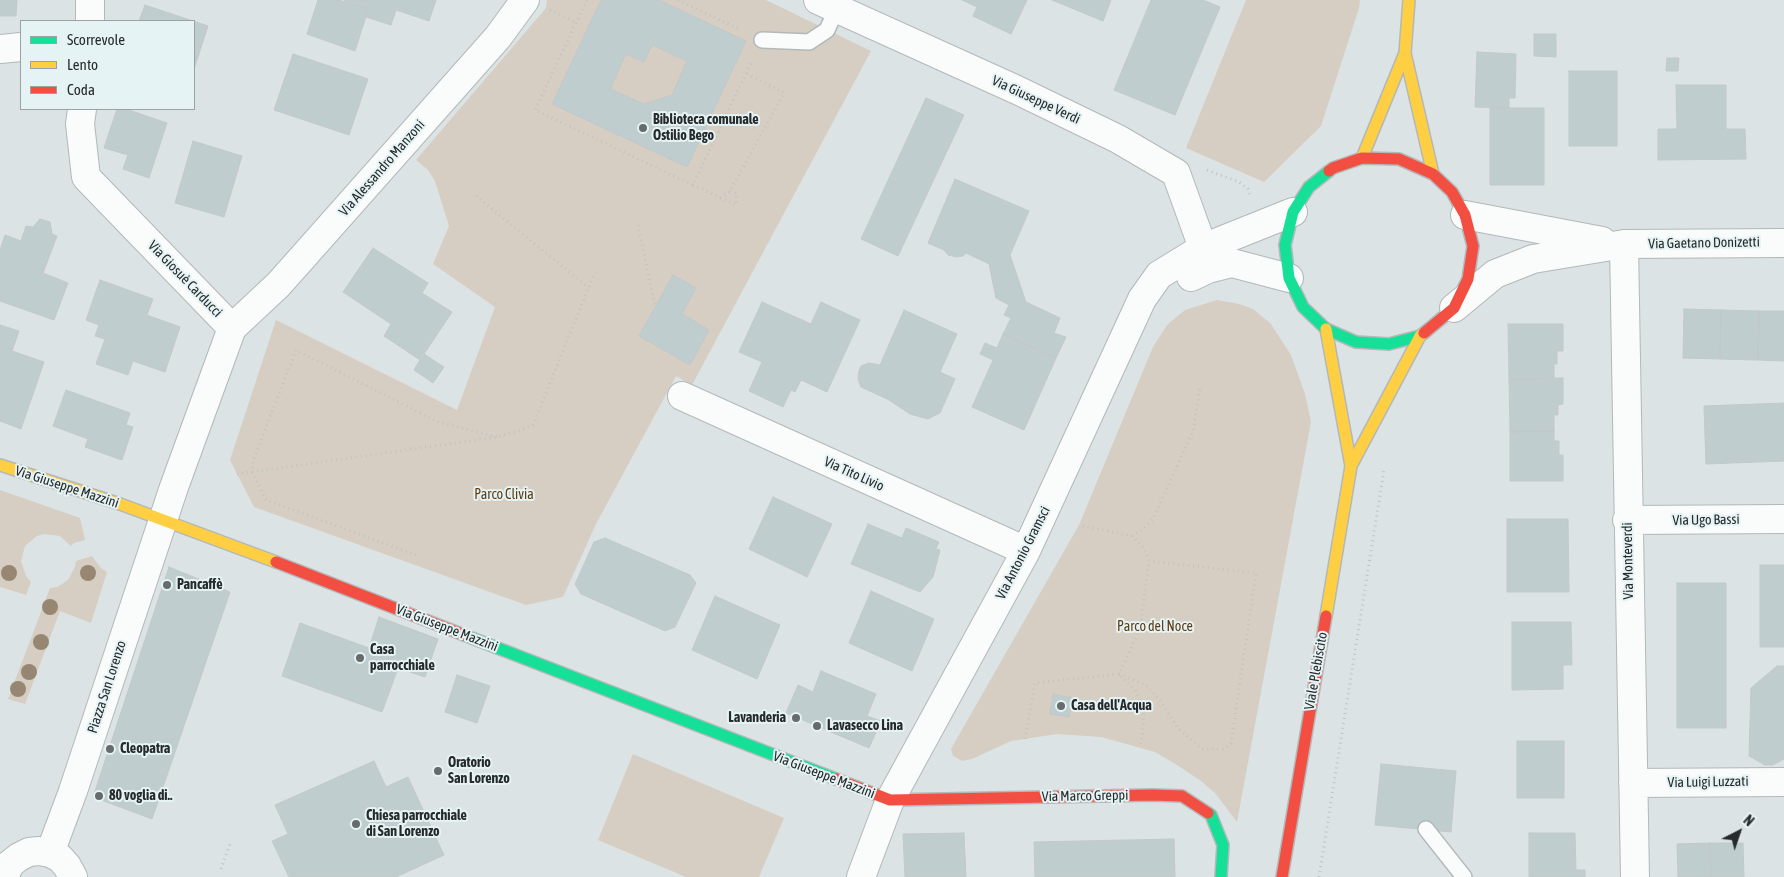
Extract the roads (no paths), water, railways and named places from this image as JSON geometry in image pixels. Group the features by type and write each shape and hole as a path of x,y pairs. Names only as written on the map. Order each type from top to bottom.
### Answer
{"main road":[{"path":"1362,158 1404,53 1410,0"},
{"path":"1404,53 1433,174"},
{"path":"1351,466 1420,336 1454,308 1468,279 1473,246 1465,215 1452,192 1433,174 1399,159 1362,158 1333,168 1310,187 1293,212 1285,244 1289,278 1303,307 1326,329 1356,342 1389,344 1420,336"},
{"path":"1326,329 1351,466"},
{"name":"Via Giuseppe Mazzini","path":"0,465 111,501 251,552 890,800"},
{"name":"Viale Plebiscito","path":"1282,877 1351,466"},
{"name":"Via Marco Greppi","path":"890,800 1182,796 1211,815 1223,845 1221,877"}],"street":[{"path":"90,0 90,20"},
{"name":"Via Alessandro Manzoni","path":"232,328 278,285 498,37 536,4"},
{"name":"Via Giuseppe Verdi","path":"828,4 1017,90 1110,135 1176,173 1206,259"},
{"path":"0,49 20,47"},
{"name":"Via Giosuè Carducci","path":"82,110 80,124 86,177 232,328 174,487 164,520"},
{"path":"1206,259 1293,212"},
{"path":"1465,215 1624,244"},
{"name":"Via Gaetano Donizetti","path":"1624,244 1784,242"},
{"path":"1454,308 1495,274 1533,259 1624,244"},
{"name":"Via Monteverdi","path":"1624,244 1627,520 1635,877"},
{"path":"1206,259 1232,263 1289,278"},
{"name":"Via Antonio Gramsci","path":"861,877 890,800 1026,551 1142,299 1159,275 1206,259"},
{"name":"Via Tito Livio","path":"682,396 1026,551"},
{"name":"Via Ugo Bassi","path":"1627,520 1784,519"},
{"name":"Piazza San Lorenzo","path":"50,853 164,520"},
{"name":"Via Luigi Luzzati","path":"1633,783 1784,782"},
{"path":"4,877 10,864 19,857 28,852 40,851 50,853 63,862 73,877"}],"lane":[{"path":"762,40 809,42 827,30 828,4"},
{"path":"1426,829 1464,877"}],"place":[{"name":"Biblioteca comunale Ostilio Bego","path":"643,128"},
{"name":"Pancaffè","path":"167,585"},
{"name":"Casa parrocchiale","path":"360,658"},
{"name":"Casa dell'Acqua","path":"1061,706"},
{"name":"Lavanderia","path":"796,718"},
{"name":"Lavasecco Lina","path":"817,726"},
{"name":"Cleopatra","path":"110,749"},
{"name":"Oratorio San Lorenzo","path":"438,771"},
{"name":"80 voglia di..","path":"99,796"},
{"name":"Chiesa parrocchiale di San Lorenzo","path":"356,824"}],"park label":[{"name":"Parco Clivia","path":"504,495"},
{"name":"Parco del Noce","path":"1155,627"}]}
